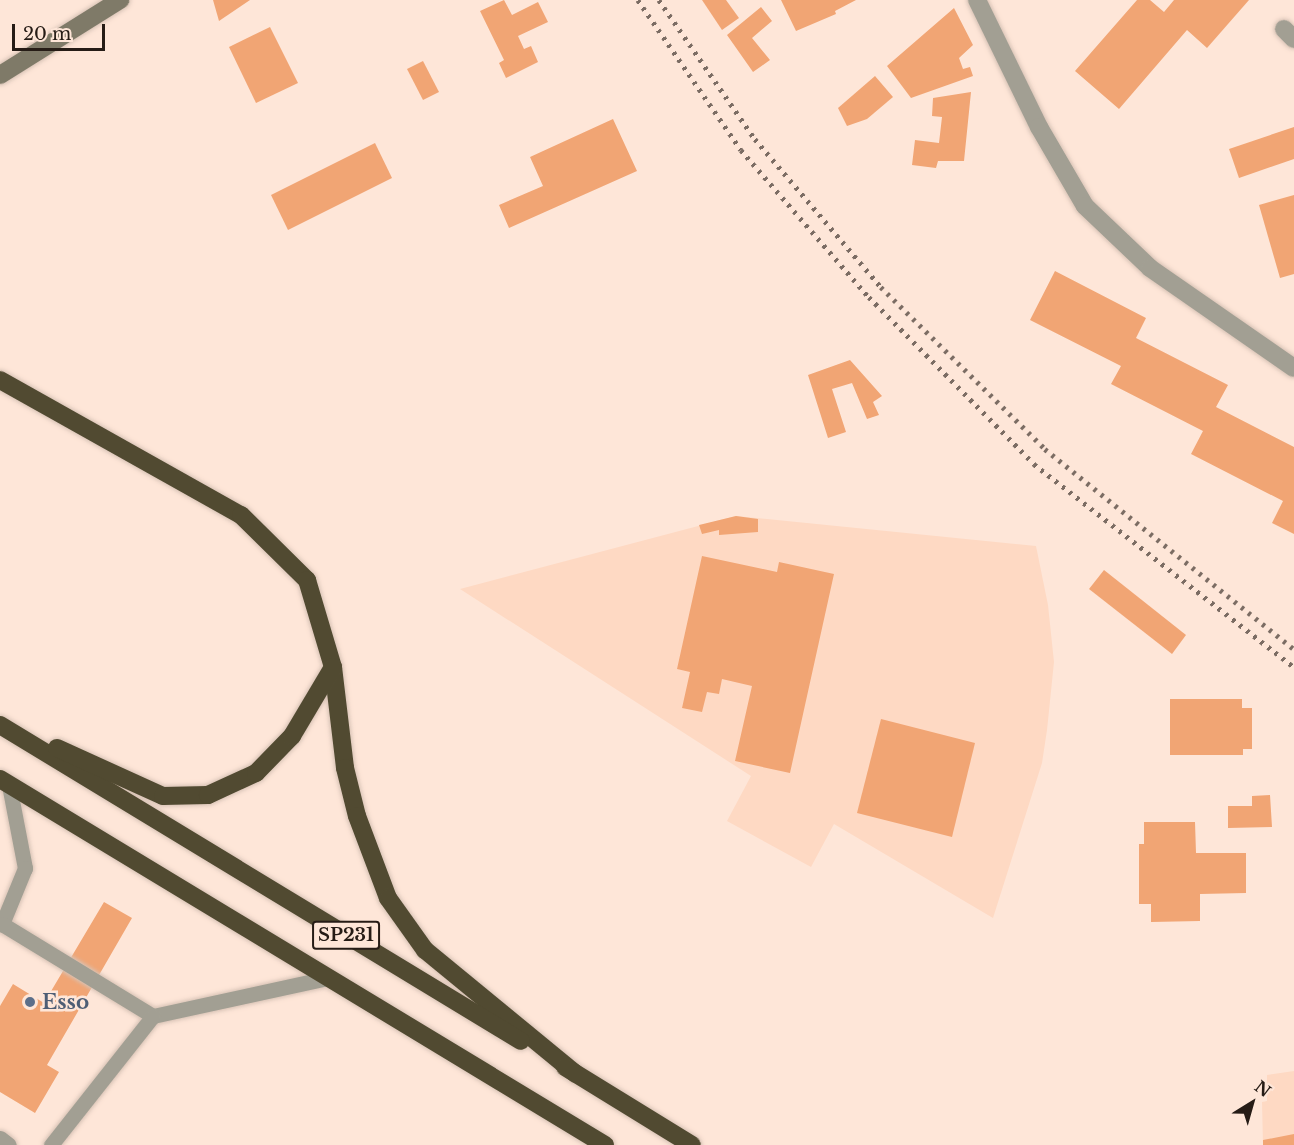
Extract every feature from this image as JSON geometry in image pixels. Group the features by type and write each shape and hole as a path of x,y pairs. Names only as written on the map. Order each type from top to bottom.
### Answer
{"highway":[{"path":"0,381 241,515 307,580 333,667 352,797 388,898 425,950 576,1074"},
{"path":"0,724 162,796 208,795 256,773 291,736 333,667"},
{"name":"SP231","path":"0,724 692,1145"},
{"name":"SP231","path":"4,782 605,1145"}],"main road":[{"path":"0,75 120,0"}],"street":[{"path":"977,0 1039,127 1085,206 1150,268 1294,368"}],"lane":[{"path":"4,782 25,868 1,925 153,1016"},
{"path":"51,1145 153,1016 328,978"},
{"path":"0,1138 9,1145"}],"shaded area":[{"path":"736,516 1036,546 1048,605 1054,662 1047,730 1042,763 993,918 834,824 811,867 727,821 751,776 460,589"},
{"path":"1294,1071 1294,1145 1263,1145 1262,1102 1267,1101 1267,1075"}],"building":[{"path":"213,0 250,0 219,21"},
{"path":"504,0 512,15 538,2 548,22 518,36 524,49 531,46 538,62 506,78 499,63 504,60 480,11"},
{"path":"702,0 726,0 739,18 722,30"},
{"path":"781,0 856,0 835,11 836,14 796,31"},
{"path":"1137,0 1150,0 1164,12 1174,0 1249,0 1207,48 1187,30 1119,109 1075,71"},
{"path":"761,7 772,21 752,38 770,60 753,72 727,35"},
{"path":"954,8 973,45 959,58 963,69 970,67 973,76 911,98 887,66"},
{"path":"270,27 298,83 256,103 229,47"},
{"path":"423,61 439,92 423,100 407,69"},
{"path":"875,76 893,97 867,119 847,126 838,108"},
{"path":"971,92 964,161 938,161 936,168 912,165 915,140 939,143 942,117 932,116 933,98"},
{"path":"613,119 637,171 509,228 499,205 543,186 530,157"},
{"path":"1294,127 1294,159 1239,178 1229,149"},
{"path":"375,143 392,178 288,230 271,195"},
{"path":"1294,195 1294,274 1280,278 1259,205"},
{"path":"1055,271 1146,318 1136,338 1228,385 1216,407 1294,447 1294,534 1272,523 1283,501 1191,454 1203,431 1111,384 1121,366 1030,320"},
{"path":"850,360 882,396 873,402 879,415 867,419 852,383 832,389 846,432 828,438 808,375"},
{"path":"736,516 758,519 758,532 719,535 719,530 702,534 699,525"},
{"path":"702,556 777,572 779,562 834,574 790,773 735,761 752,686 722,679 719,694 707,692 702,712 682,708 690,672 677,669"},
{"path":"1104,570 1186,635 1172,654 1089,589"},
{"path":"1170,699 1242,699 1242,708 1252,708 1252,749 1243,749 1243,755 1170,755"},
{"path":"881,719 975,743 952,837 857,813"},
{"path":"1270,795 1272,827 1228,828 1228,806 1252,806 1252,796"},
{"path":"1144,822 1195,822 1196,853 1246,853 1246,893 1200,894 1200,921 1151,922 1151,904 1139,904 1139,844 1144,844"},
{"path":"104,902 132,918 47,1065 59,1072 35,1113 0,1092 0,1006 13,984 44,1003"},
{"path":"1294,1134 1294,1145 1263,1145 1263,1140"}],"railway":[{"path":"638,0 741,150 869,297 1034,464 1294,667"},
{"path":"659,0 755,139 881,287 1045,449 1294,649"}],"place":[{"name":"Esso","path":"30,1002"}]}
